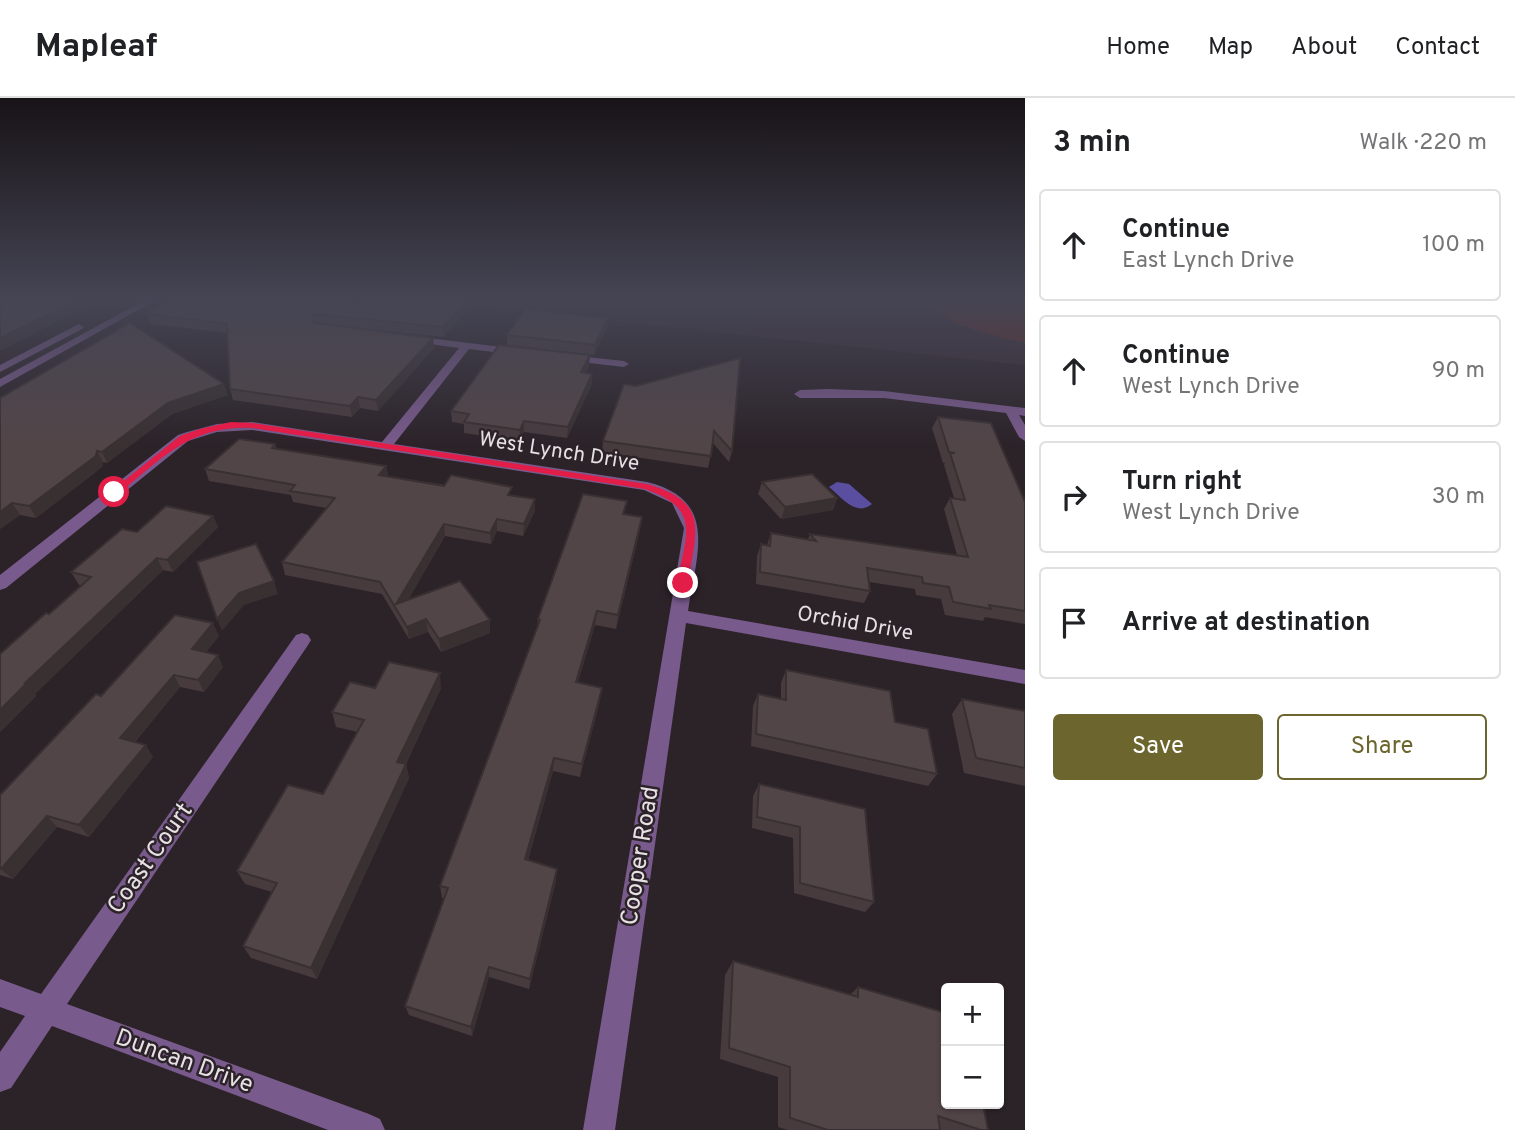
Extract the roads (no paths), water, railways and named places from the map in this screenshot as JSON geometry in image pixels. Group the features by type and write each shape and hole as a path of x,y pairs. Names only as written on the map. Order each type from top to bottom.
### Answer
{"street":[{"path":"0,369 39,348"},
{"path":"0,384 65,348"},
{"path":"0,584 183,438 202,430 231,425 252,426 385,447 464,348"},
{"path":"484,348 531,354"},
{"path":"558,357 624,364"},
{"path":"800,394 836,391 1025,412"},
{"path":"1011,411 1025,437"},
{"name":"West Lynch Drive","path":"385,447 647,486 673,495 684,506 692,528 683,583"},
{"name":"Cooper Road","path":"599,1130 683,583"},
{"name":"Orchid Drive","path":"677,615 1025,677"},
{"name":"Coast Court","path":"0,1077 302,640"},
{"name":"Duncan Drive","path":"0,993 369,1130"}]}
